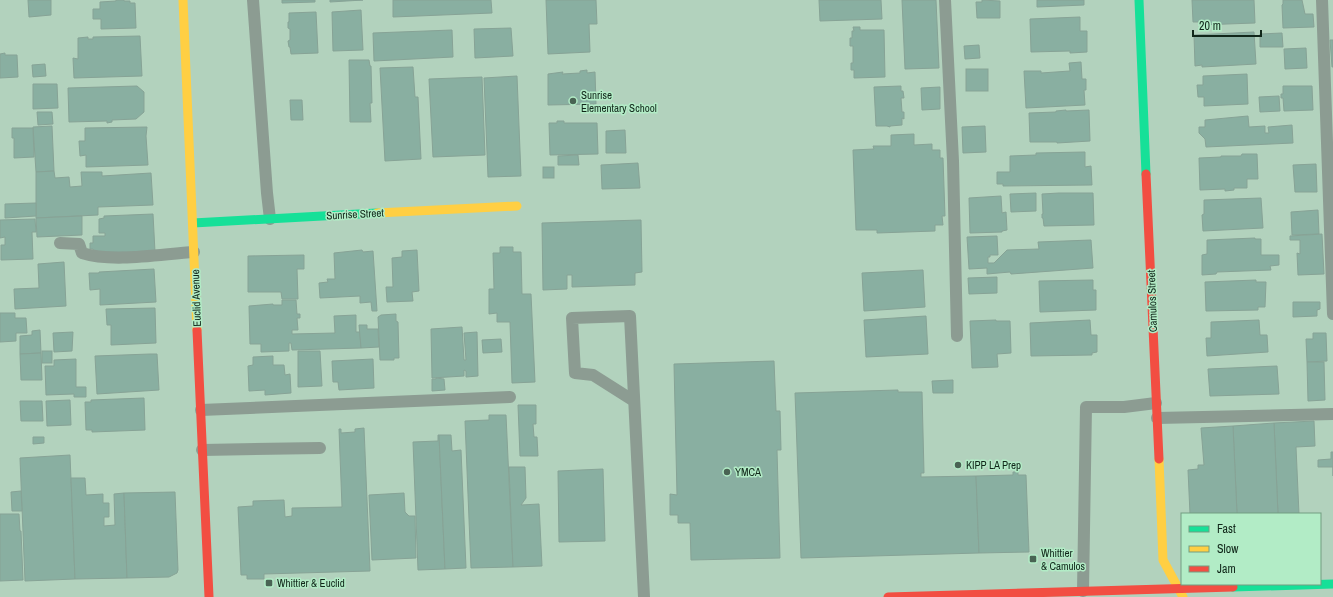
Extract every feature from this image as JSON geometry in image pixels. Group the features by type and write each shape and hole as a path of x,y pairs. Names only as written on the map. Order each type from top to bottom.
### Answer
{"street":[{"name":"Euclid Avenue","path":"183,0 209,597"},
{"name":"Camulos Street","path":"1139,0 1163,560 1183,597"},
{"name":"Sunrise Street","path":"193,223 517,206"},
{"path":"1321,584 1333,584"},
{"path":"888,597 1294,585"}],"lane":[{"path":"253,0 270,219"},
{"path":"945,0 953,161 957,336"},
{"path":"1322,0 1333,314"},
{"path":"60,243 79,244 82,253 92,256 119,257 194,252"},
{"path":"634,401 593,376 575,373 572,318 630,316 644,597"},
{"path":"201,410 510,397"},
{"path":"1083,591 1086,407 1124,407 1156,403"},
{"path":"1157,418 1333,414"},
{"path":"202,450 320,448"}],"building":[{"path":"28,0 51,0 51,15 29,17"},
{"path":"124,0 130,1 130,3 135,3 136,28 101,29 101,19 93,19 93,9 100,9 100,2"},
{"path":"282,0 315,0 315,2 282,3"},
{"path":"330,0 363,0 330,2"},
{"path":"393,0 491,0 492,13 393,17"},
{"path":"546,0 596,0 597,24 589,24 590,52 548,54"},
{"path":"819,0 881,0 882,19 820,21"},
{"path":"902,0 936,0 939,68 905,69"},
{"path":"982,0 1000,1 1000,18 977,18 976,2 982,2"},
{"path":"1037,0 1084,0 1084,5 1037,7"},
{"path":"1192,0 1254,0 1255,23 1199,25 1199,22 1193,22"},
{"path":"1283,0 1302,0 1305,14 1313,14 1314,27 1283,28"},
{"path":"361,10 363,50 333,51 332,12"},
{"path":"316,12 318,53 291,54 288,41 290,40 290,29 288,28 289,13"},
{"path":"1080,17 1080,31 1087,31 1087,52 1031,52 1030,19"},
{"path":"853,27 860,27 860,30 884,30 885,77 854,78 854,70 851,70 851,63 853,63 853,46 850,46 850,38 852,38 852,31 854,31"},
{"path":"511,28 513,56 475,58 474,29"},
{"path":"452,30 453,57 374,61 373,33"},
{"path":"1254,32 1256,64 1202,67 1202,65 1195,66 1194,35"},
{"path":"1282,33 1283,47 1260,47 1260,34"},
{"path":"140,36 142,76 74,78 73,58 78,59 78,38 88,37 88,39 93,39 93,37"},
{"path":"1330,40 1333,40 1333,67 1332,67"},
{"path":"979,45 980,58 965,59 964,46"},
{"path":"1306,48 1307,68 1285,69 1284,49"},
{"path":"5,53 5,55 17,55 18,77 0,78 0,54"},
{"path":"349,60 369,60 371,66 371,122 350,122"},
{"path":"1081,62 1082,79 1086,79 1086,90 1084,90 1085,105 1026,108 1024,71 1041,71 1041,73 1070,71 1069,63"},
{"path":"45,64 46,76 33,77 32,65"},
{"path":"413,67 415,97 418,97 421,159 385,161 380,68"},
{"path":"966,69 988,69 988,91 966,91"},
{"path":"587,70 587,73 595,72 596,104 548,105 548,74 563,72 562,74 580,73 580,71"},
{"path":"1247,74 1248,104 1204,106 1204,97 1198,97 1197,85 1203,85 1203,76"},
{"path":"517,76 521,176 488,177 484,78"},
{"path":"482,77 485,155 433,157 429,79"},
{"path":"33,84 57,84 58,108 33,109"},
{"path":"137,86 144,92 144,112 136,119 112,120 112,122 107,123 107,121 69,122 68,88"},
{"path":"901,86 901,91 903,91 904,98 901,98 902,112 904,112 902,125 890,127 876,126 874,87"},
{"path":"1283,86 1312,86 1313,110 1284,111 1283,98 1281,98 1281,94 1283,94"},
{"path":"940,87 940,109 922,110 921,88"},
{"path":"1279,96 1280,111 1260,112 1259,97"},
{"path":"290,100 302,100 303,120 291,120"},
{"path":"1089,110 1090,141 1057,143 1030,142 1029,113"},
{"path":"37,112 52,112 53,124 38,125"},
{"path":"1248,116 1249,127 1265,126 1265,133 1269,133 1268,127 1292,125 1293,143 1206,147 1205,139 1199,133 1199,127 1205,127 1205,120"},
{"path":"557,121 564,121 564,123 597,123 598,154 550,155 549,123 557,123"},
{"path":"52,126 54,171 36,172 33,127"},
{"path":"985,126 986,152 963,153 962,127"},
{"path":"147,127 146,136 148,165 86,167 86,155 80,156 79,141 85,141 85,128"},
{"path":"12,128 33,128 34,157 14,158 14,138 12,138"},
{"path":"625,130 626,153 606,153 606,131"},
{"path":"914,134 914,145 932,144 932,150 940,150 940,158 943,158 945,216 942,216 943,225 935,225 935,231 877,233 877,230 856,230 853,150 874,149 873,146 891,146 891,135"},
{"path":"1085,152 1085,167 1091,166 1092,185 1003,186 1003,184 997,184 997,172 1010,172 1010,156 1036,155 1036,153"},
{"path":"1242,154 1257,154 1258,179 1247,179 1247,188 1234,188 1234,190 1225,191 1225,189 1200,190 1199,158 1241,156"},
{"path":"578,155 579,165 558,165 558,156"},
{"path":"638,163 640,188 602,189 601,165"},
{"path":"1316,164 1317,192 1295,192 1293,165"},
{"path":"543,167 554,167 554,178 543,178"},
{"path":"54,171 55,178 69,177 70,187 82,186 81,172 102,172 102,176 151,173 153,205 98,207 98,215 36,218 36,172"},
{"path":"1036,193 1036,211 1011,212 1010,194"},
{"path":"1093,193 1094,225 1044,226 1042,218 1042,194"},
{"path":"1001,196 1002,213 1006,212 1007,230 1002,232 970,233 969,198"},
{"path":"1261,198 1263,228 1203,231 1202,215 1204,214 1204,200"},
{"path":"36,203 36,216 5,218 5,204"},
{"path":"1318,210 1319,234 1292,235 1291,212"},
{"path":"153,214 155,252 94,252 93,249 90,249 90,243 93,243 93,236 105,236 105,233 99,233 99,219 104,218 104,216"},
{"path":"82,216 82,235 37,237 36,218"},
{"path":"35,219 36,232 32,232 33,259 1,260 1,245 5,245 5,237 0,238 0,220"},
{"path":"641,220 642,272 635,273 635,285 572,287 572,275 567,275 567,289 543,290 542,223"},
{"path":"1322,234 1324,274 1298,275 1297,253 1300,254 1300,240 1290,240 1290,236"},
{"path":"997,236 998,255 990,255 990,257 988,257 988,263 994,263 1007,250 1039,249 1038,242 1091,240 1093,268 1011,274 1010,272 987,274 987,268 969,269 967,237"},
{"path":"1261,239 1261,255 1279,255 1279,265 1270,266 1271,270 1217,272 1216,274 1202,275 1202,255 1207,254 1207,240"},
{"path":"500,247 513,247 513,252 521,252 522,294 531,294 535,382 512,383 510,322 497,322 497,313 489,314 489,289 494,289 493,253 500,253"},
{"path":"362,250 363,252 373,251 377,311 372,311 371,302 360,303 360,296 320,298 319,283 328,282 327,279 335,279 334,253"},
{"path":"417,250 419,291 412,292 413,301 387,302 386,287 393,287 392,258 402,257 402,251"},
{"path":"304,255 304,269 297,269 298,299 282,299 281,292 248,292 248,256"},
{"path":"64,262 66,306 15,309 14,289 39,288 38,264"},
{"path":"154,269 156,302 100,305 100,289 90,290 89,273"},
{"path":"923,270 925,307 864,311 862,273"},
{"path":"997,277 997,293 969,294 968,278"},
{"path":"1093,280 1093,290 1096,290 1096,310 1040,312 1039,281"},
{"path":"1256,280 1256,282 1266,282 1265,307 1258,307 1258,310 1206,311 1205,282"},
{"path":"282,300 296,300 297,314 300,314 300,318 297,318 298,330 292,330 292,334 335,333 334,316 356,315 356,332 360,332 361,348 292,350 291,343 289,343 289,351 261,352 261,344 250,344 249,306 273,304 282,305"},
{"path":"1293,302 1320,302 1320,309 1317,310 1317,316 1293,317"},
{"path":"155,308 156,343 111,345 111,325 107,325 106,309"},
{"path":"0,313 15,313 15,318 26,318 27,333 16,333 16,341 0,342"},
{"path":"396,314 396,321 398,322 399,358 394,358 394,360 380,360 378,317 381,315"},
{"path":"926,316 928,354 866,357 864,320"},
{"path":"1090,320 1091,335 1097,335 1097,352 1092,353 1092,355 1031,356 1030,323"},
{"path":"1259,320 1260,335 1267,335 1268,352 1207,356 1206,338 1211,338 1211,322"},
{"path":"970,321 1010,321 1011,353 997,354 998,367 972,368"},
{"path":"359,325 367,325 367,329 378,329 379,347 361,348"},
{"path":"462,327 464,360 466,360 464,333 477,332 478,376 466,377 466,371 464,370 464,376 432,378 431,329"},
{"path":"40,330 41,353 20,354 20,336 32,335 32,331"},
{"path":"73,332 72,351 54,352 53,333"},
{"path":"1313,333 1326,333 1327,361 1307,362 1306,339 1313,339"},
{"path":"501,339 502,352 483,353 482,340"},
{"path":"42,351 52,351 52,363 42,363"},
{"path":"298,351 320,351 322,386 298,387"},
{"path":"41,353 42,380 21,380 20,354"},
{"path":"157,354 159,390 97,394 95,356"},
{"path":"273,356 273,365 284,365 285,375 290,374 291,393 265,395 265,390 249,391 248,366 253,365 253,357"},
{"path":"76,359 76,387 86,387 86,397 74,397 74,394 46,395 45,366 54,366 54,360"},
{"path":"373,359 374,388 339,390 338,382 333,382 332,361"},
{"name":"YMCA","path":"774,361 776,411 780,411 781,450 777,450 780,558 691,560 690,523 678,523 678,515 670,515 670,494 677,495 674,364"},
{"path":"1307,362 1324,362 1325,400 1308,401"},
{"path":"1277,366 1279,394 1210,396 1208,369"},
{"path":"432,379 444,379 445,390 432,391"},
{"path":"953,380 953,393 933,393 932,381"},
{"path":"898,390 898,392 922,392 924,473 921,473 921,477 976,476 979,553 801,558 795,393"},
{"path":"144,398 145,430 92,432 92,430 86,430 85,402 91,402 91,400"},
{"path":"70,400 71,425 47,426 46,401"},
{"path":"20,401 42,401 43,421 21,421"},
{"path":"518,405 536,405 536,424 533,424 534,437 537,437 538,456 520,456"},
{"path":"489,415 506,415 513,567 471,568 465,421 489,420"},
{"path":"1314,421 1315,446 1296,447 1299,513 1278,513 1274,423"},
{"path":"1274,423 1278,513 1237,513 1233,426"},
{"path":"1233,426 1237,513 1190,513 1188,470 1198,469 1198,465 1204,465 1201,428"},
{"path":"364,428 370,571 264,574 264,579 247,579 247,575 241,575 238,507 253,506 253,501 284,500 285,517 292,516 292,508 342,507 339,429 341,429 341,433 355,432 355,429"},
{"path":"438,435 445,569 418,570 413,442 438,441"},
{"path":"439,435 451,435 452,451 461,450 466,568 445,569"},
{"path":"33,437 44,437 44,443 33,444"},
{"path":"1331,452 1333,452 1333,467 1318,467 1318,460 1331,459"},
{"path":"70,455 75,579 25,581 20,458"},
{"path":"509,467 525,467 526,498 521,505 539,504 542,566 513,567"},
{"path":"603,469 605,541 559,542 558,471"},
{"path":"1013,472 1018,472 1018,475 1026,475 1029,552 979,553 976,476 1013,475"},
{"path":"71,478 85,478 86,495 103,494 103,503 109,503 109,517 104,517 104,526 115,525 114,494 124,493 127,578 75,579"},
{"path":"21,491 22,511 12,511 11,492"},
{"path":"175,492 177,573 169,577 127,578 124,493"},
{"path":"404,493 405,512 409,516 415,516 416,558 372,560 369,495"},
{"path":"0,514 19,514 23,580 0,581"}],"traffic: fast":[{"path":"1139,0 1146,174"},
{"path":"193,223 377,213"},
{"path":"1321,584 1333,584"},
{"path":"1233,587 1300,585"}],"traffic: slow":[{"path":"183,0 197,330"},
{"path":"377,213 517,206"},
{"path":"1159,459 1163,560 1183,597"}],"traffic: jam":[{"path":"1146,174 1159,459"},
{"path":"197,330 209,597"},
{"path":"888,597 1233,587"}],"place":[{"name":"Sunrise Elementary School","path":"573,101"},
{"name":"KIPP LA Prep","path":"958,465"},
{"name":"YMCA","path":"727,472"},
{"name":"Whittier & Camulos","path":"1033,559"},
{"name":"Whittier & Euclid","path":"269,583"}]}
